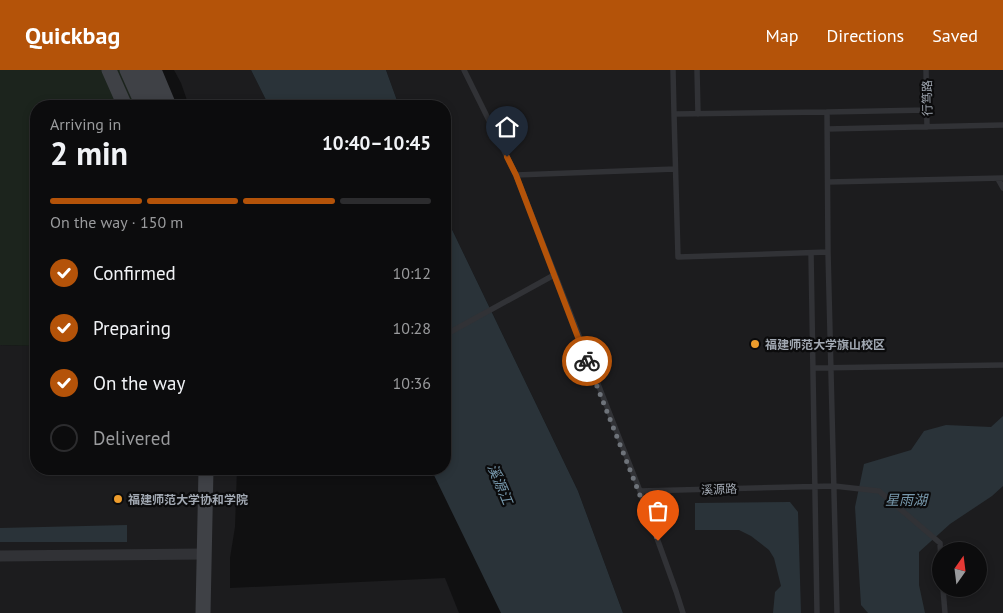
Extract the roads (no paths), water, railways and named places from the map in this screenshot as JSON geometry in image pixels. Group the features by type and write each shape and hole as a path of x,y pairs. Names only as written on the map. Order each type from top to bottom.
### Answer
{"main road":[{"path":"109,70 122,100"},
{"path":"127,70 140,100"},
{"path":"140,70 153,100"},
{"path":"154,70 166,100"},
{"path":"203,613 206,475"}],"street":[{"path":"0,556 204,554"}],"lane":[{"path":"464,70 516,175 640,491 683,613"},
{"path":"673,70 678,257 828,252"},
{"path":"697,70 698,114"},
{"name":"行笃路","path":"926,70 927,127"},
{"path":"674,114 927,110"},
{"path":"827,112 828,252 838,613"},
{"path":"827,129 1003,125"},
{"path":"516,175 675,169"},
{"path":"828,182 1000,179 1003,188"},
{"path":"811,253 817,613"},
{"path":"451,332 554,275"},
{"path":"814,368 1003,365"},
{"name":"溪源路","path":"640,491 834,486 879,491 938,542"},
{"path":"944,598 945,613"}],"water":[{"path":"251,70 386,70 397,100 266,100"},
{"name":"溪源江","path":"451,227 578,491 623,613 501,613 434,475 451,475"},
{"name":"星雨湖","path":"1003,416 1003,486 992,496 950,524 919,552 919,585 925,613 868,613 861,605 855,507 864,464 911,450 924,431 946,425 991,427"},
{"path":"790,502 798,512 801,613 773,613 775,592 781,586 774,558 769,550 751,536 739,530 695,530 695,503"},
{"path":"127,525 127,542 0,542 0,528"}],"place":[{"name":"福建师范大学旗山校区","path":"755,344"},
{"name":"福建师范大学协和学院","path":"118,499"}]}
